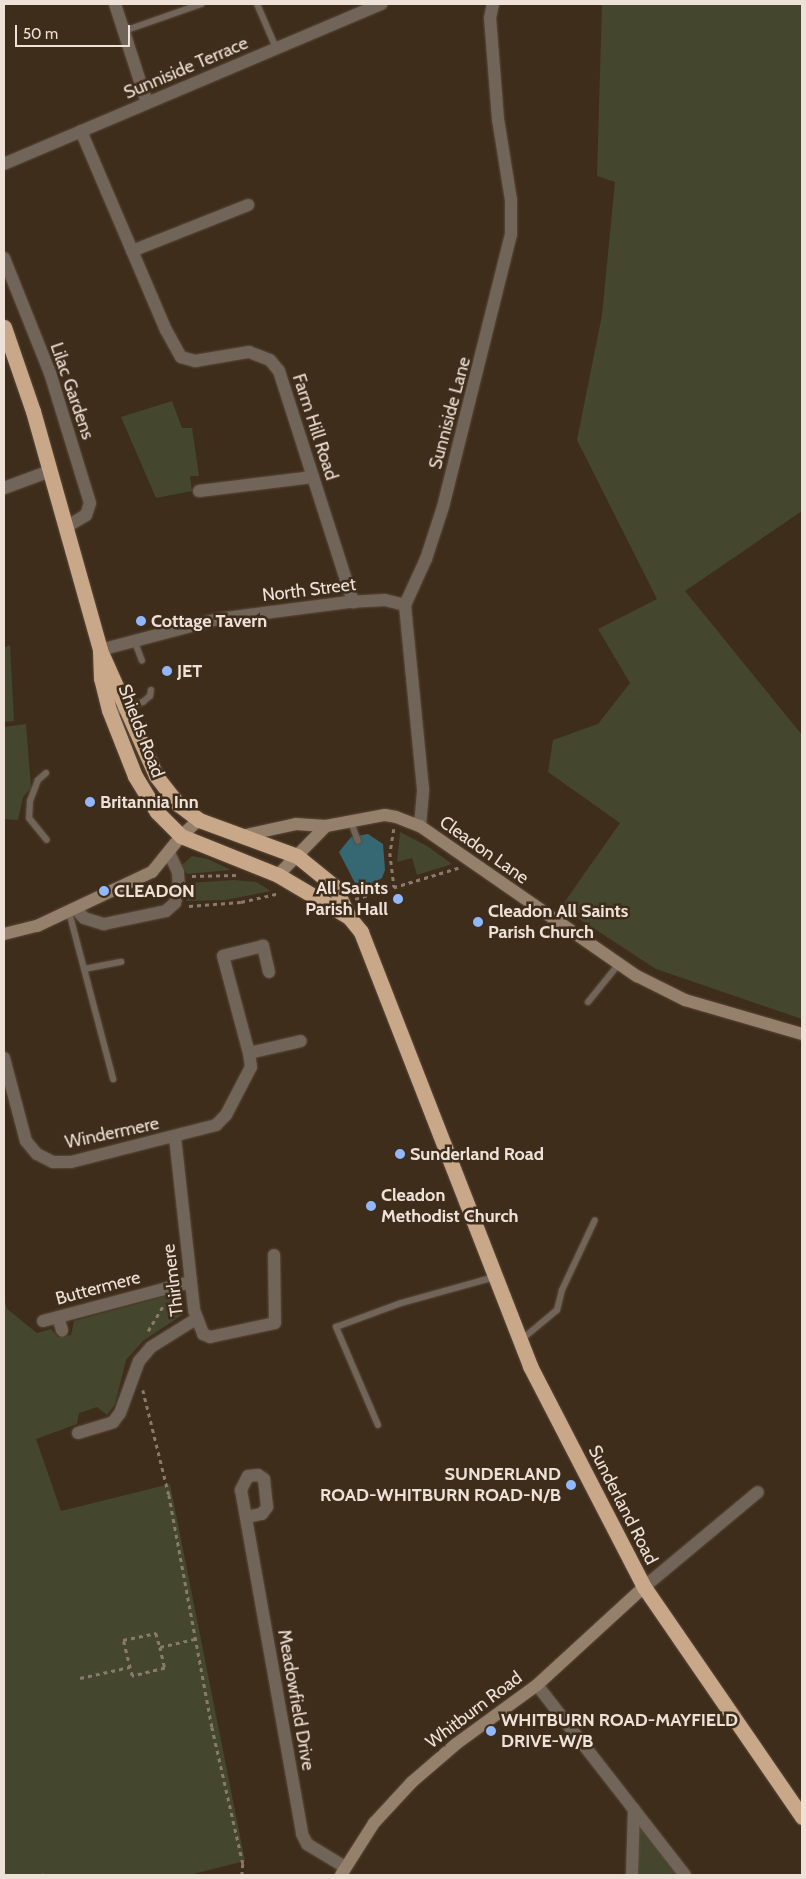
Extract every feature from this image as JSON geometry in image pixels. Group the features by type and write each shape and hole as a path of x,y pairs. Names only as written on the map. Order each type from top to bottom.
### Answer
{"highway":[{"name":"Shields Road","path":"4,327 50,471 100,650 156,776 178,804 199,820 297,856 334,886 344,902 349,917 361,932"},
{"name":"Shields Road","path":"100,650 102,678 111,714 135,776 157,812 181,836 279,881 349,917"},
{"name":"Sunderland Road","path":"361,932 520,1341 644,1587 802,1815"}],"street":[{"path":"115,4 147,103"},
{"name":"Sunniside Terrace","path":"4,164 381,4"},
{"name":"Sunniside Lane","path":"405,605 426,559 443,507 511,235 512,200 498,119 490,18 493,4"},
{"name":"Farm Hill Road","path":"81,131 173,346 181,357 195,361 249,352 270,360 279,371 353,602"},
{"path":"132,252 248,204"},
{"name":"Lilac Gardens","path":"4,258 50,374 90,503 86,515 66,527"},
{"path":"4,488 50,471"},
{"path":"199,491 313,477"},
{"name":"North Street","path":"100,650 218,619 353,602 385,600 405,605"},
{"path":"405,605 424,788 420,826"},
{"name":"Cleadon Lane","path":"241,836 296,824 326,826 385,815 396,817 420,826 470,864 618,965 684,1000 802,1034"},
{"path":"4,934 37,926 152,872 181,836 199,820"},
{"path":"279,881 297,856 326,826"},
{"path":"72,910 84,918 104,924 166,911 175,903 178,877 169,853"},
{"path":"269,972 263,946 222,956 249,1053 301,1041"},
{"name":"Windermere","path":"4,1058 26,1141 36,1154 53,1162 71,1162 216,1125 226,1115 251,1067 249,1053"},
{"name":"Thirlmere","path":"175,1137 196,1319 202,1334 210,1337 274,1323 274,1255"},
{"name":"Buttermere","path":"43,1320 191,1282"},
{"path":"58,1317 62,1330"},
{"path":"78,1433 90,1423 113,1422 120,1413 137,1366 151,1347 196,1319"},
{"path":"644,1587 758,1492"},
{"name":"Meadowfield Drive","path":"246,1516 302,1834 307,1844 343,1871"},
{"name":"Whitburn Road","path":"343,1871 374,1823 412,1782 456,1744 537,1684 644,1587"},
{"path":"537,1684 685,1875"},
{"path":"632,1875 634,1809"}],"lane":[{"path":"124,31 201,4"},
{"path":"257,4 276,48"},
{"path":"134,640 142,661"},
{"path":"111,714 144,702 150,696 151,690"},
{"path":"46,773 38,780 30,801 29,818 47,840"},
{"path":"351,822 358,841"},
{"path":"72,910 84,969 113,1079"},
{"path":"84,969 121,962"},
{"path":"588,1002 618,965"},
{"path":"520,1341 557,1310 562,1290 595,1220"},
{"path":"378,1425 336,1327 401,1303 495,1277"}],"path":[{"path":"394,887 390,853 396,817"},
{"path":"344,902 470,864"},
{"path":"178,877 240,875"},
{"path":"175,903 208,906 242,902 286,891 279,881"},
{"path":"147,1334 176,1286"},
{"path":"137,1366 169,1495 195,1639 243,1864 242,1875"},
{"path":"156,1633 160,1647 165,1668 132,1676 123,1640 156,1633"},
{"path":"160,1647 195,1639"},
{"path":"80,1678 130,1667"}],"green space":[{"path":"602,4 802,4 802,511 685,591 802,735 802,1019 656,969 561,907 620,823 548,772 553,740 598,724 630,683 598,629 657,599 577,440 602,315 615,182 597,176"},
{"path":"172,401 182,428 192,428 199,476 190,476 192,491 156,498 121,417"},
{"path":"10,645 14,721 4,722 4,648"},
{"path":"26,724 31,788 23,797 18,820 4,819 4,727"},
{"path":"400,832 427,846 452,864 417,875 412,858 397,862"},
{"path":"192,856 208,859 231,870 187,874 182,865"},
{"path":"233,880 256,882 271,891 225,900 186,901 190,883"},
{"path":"181,1292 185,1313 143,1341 126,1360 115,1404 107,1415 97,1407 79,1413 77,1424 36,1439 61,1511 170,1484 245,1861 189,1875 4,1875 4,1299 7,1309 37,1333 51,1329 58,1337 71,1335 74,1321"},
{"path":"639,1829 644,1830 678,1875 638,1875"}],"water":[{"path":"368,834 383,844 385,870 382,878 365,888 356,885 339,852 351,837"}],"place":[{"name":"Cottage Tavern","path":"141,621"},
{"name":"JET","path":"167,671"},
{"name":"Britannia Inn","path":"90,802"},
{"name":"CLEADON","path":"104,891"},
{"name":"All Saints Parish Hall","path":"398,899"},
{"name":"Cleadon All Saints Parish Church","path":"478,922"},
{"name":"Sunderland Road","path":"400,1154"},
{"name":"Cleadon Methodist Church","path":"371,1206"},
{"name":"SUNDERLAND ROAD-WHITBURN ROAD-N/B","path":"571,1485"},
{"name":"WHITBURN ROAD-MAYFIELD DRIVE-W/B","path":"491,1731"}]}
